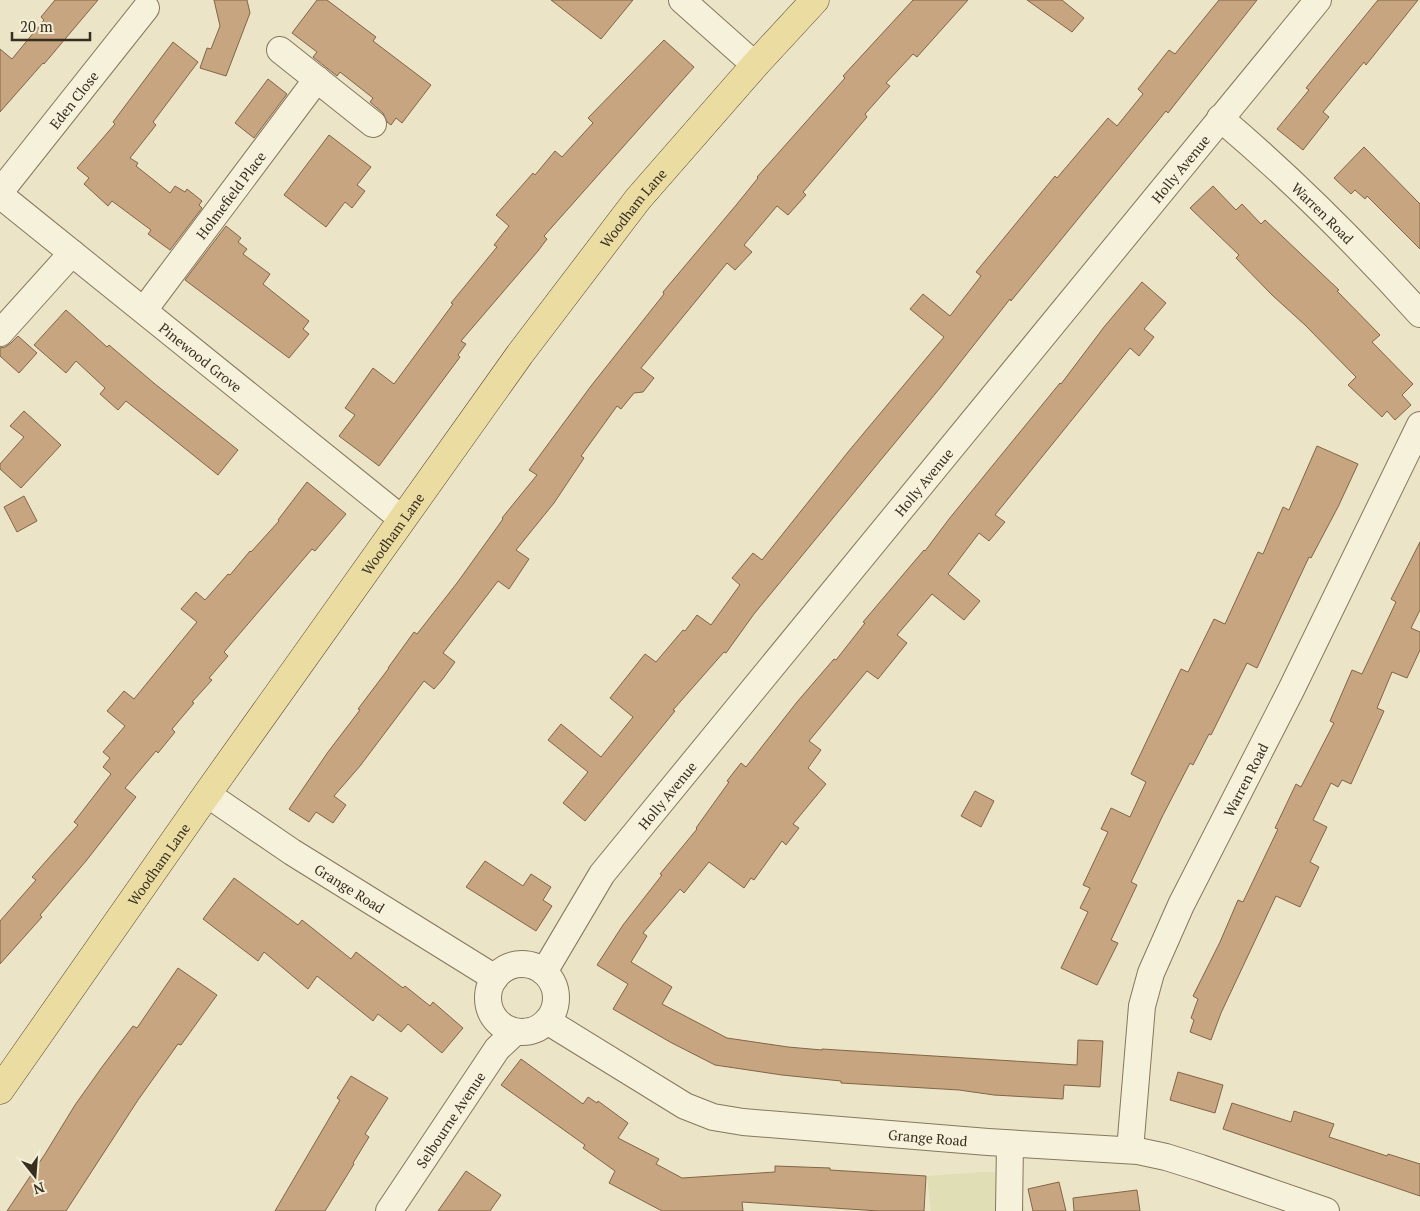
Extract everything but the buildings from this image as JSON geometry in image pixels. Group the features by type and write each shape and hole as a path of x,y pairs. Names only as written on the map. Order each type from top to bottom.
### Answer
{"main road":[{"name":"Woodham Lane","path":"3,1081 520,354 638,199 755,65 815,0"}],"street":[{"path":"682,0 755,65"},
{"name":"Holly Avenue","path":"544,972 602,874 1318,0"},
{"name":"Eden Close","path":"0,193 148,10"},
{"path":"280,50 373,124"},
{"name":"Holmefield Place","path":"144,310 317,79"},
{"name":"Warren Road","path":"1220,118 1270,161 1391,281 1420,314"},
{"name":"Pinewood Grove","path":"0,193 402,520"},
{"path":"0,332 72,253"},
{"name":"Warren Road","path":"1130,1150 1142,1006 1151,973 1181,905 1291,690 1420,425"},
{"name":"Grange Road","path":"207,794 292,852 495,978"},
{"path":"524,964 534,966 544,972 551,980 556,996 553,1012 547,1021 538,1028 527,1032 515,1032 505,1028 496,1020 490,1010 488,999 495,978 503,970 524,964"},
{"name":"Grange Road","path":"547,1021 685,1106 713,1117 762,1123 1010,1144 1130,1150 1166,1157 1326,1211"},
{"name":"Selbourne Avenue","path":"389,1211 497,1049 515,1032"},
{"path":"1010,1144 1010,1211"}],"shaded area":[{"path":"997,1172 1022,1196 1025,1211 931,1211 927,1176"}]}
